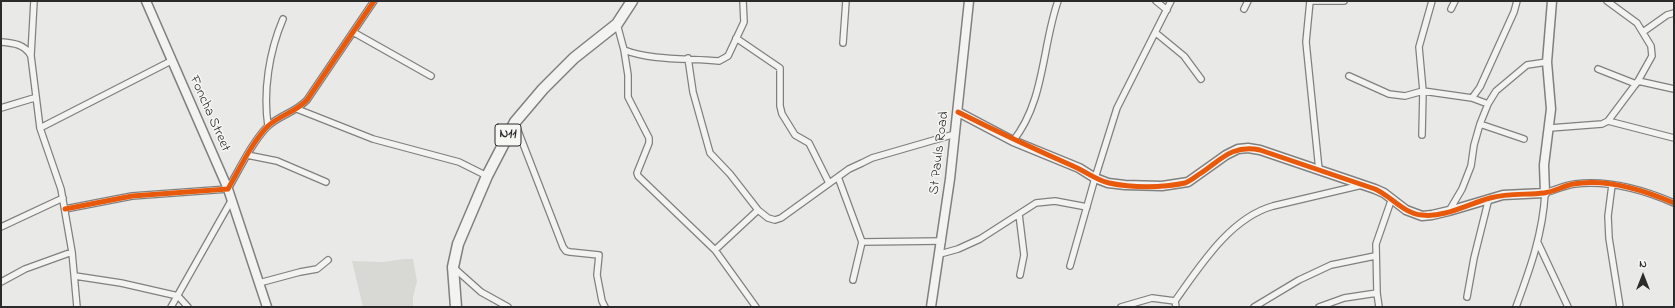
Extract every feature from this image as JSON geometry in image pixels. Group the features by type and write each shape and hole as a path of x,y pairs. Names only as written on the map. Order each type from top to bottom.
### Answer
{"highway":[{"name":"N11","path":"456,307 452,267 458,244 487,176 515,122 543,89 574,58 617,24 632,1"}],"street":[{"path":"34,1 31,56 34,98 40,128 63,198 72,252 77,307"},
{"name":"Foncha Street","path":"146,1 228,189 267,307"},
{"path":"65,209 132,196 228,189 247,156 268,126 281,116 297,109 307,100 374,1"},
{"path":"624,50 637,55 650,57 688,58 719,61 724,60 728,56 744,22 743,1"},
{"path":"843,43 846,1"},
{"name":"St Pauls Road","path":"931,307 942,241 958,112 969,1"},
{"path":"1013,140 1023,127 1042,73 1058,1"},
{"path":"1156,1 1167,10"},
{"path":"1070,266 1095,178 1118,108 1156,33 1170,1"},
{"path":"1244,9 1248,1"},
{"path":"1319,170 1306,42 1310,1 1344,1"},
{"path":"1422,135 1423,91 1419,47 1432,1"},
{"path":"1451,9 1455,1"},
{"path":"1472,98 1480,87 1517,1"},
{"path":"1516,307 1538,243 1544,214 1544,165 1550,128 1551,109 1546,62 1552,1"},
{"path":"1550,128 1602,124 1608,121 1637,82 1652,56 1651,46 1637,23 1607,1"},
{"path":"1643,32 1667,15 1674,13"},
{"path":"268,126 265,106 268,79 278,32 283,19"},
{"path":"617,24 624,50 628,75 628,97 649,138 638,176 715,250 756,307"},
{"path":"353,32 431,76"},
{"path":"1156,33 1184,56 1201,79"},
{"path":"736,38 780,68 780,106 782,114 795,136 809,143 830,183"},
{"path":"1,42 22,46 31,56"},
{"path":"688,58 693,92 710,153 730,174 758,210 768,218 775,220 781,218 838,177 872,158 955,134"},
{"path":"40,128 125,86 171,61"},
{"path":"1449,211 1462,189 1471,166 1474,145 1480,124 1488,104 1496,91 1527,65 1546,62"},
{"path":"1598,69 1637,82 1674,89"},
{"path":"1349,76 1389,94 1405,96 1423,91 1472,98 1488,104"},
{"path":"1,108 34,98"},
{"path":"297,109 373,139 460,162 487,176"},
{"path":"958,112 1013,140 1079,168 1095,178 1108,183 1125,185 1177,184 1188,182 1226,154 1238,149 1248,148 1319,170 1384,193 1414,214 1432,215 1489,198 1516,194 1545,193 1573,184 1594,183 1633,189 1674,203"},
{"path":"1608,121 1674,138"},
{"path":"515,122 563,247 566,251 570,252 599,255 597,275 604,307"},
{"path":"1480,124 1524,139"},
{"path":"247,156 277,161 326,182"},
{"path":"838,177 862,242 853,280"},
{"path":"1176,307 1175,300 1206,258 1250,215 1273,206 1362,185"},
{"path":"1612,185 1608,216 1609,238 1620,307"},
{"path":"1,226 63,198"},
{"path":"1379,307 1376,293 1376,256 1378,233 1392,198"},
{"path":"1467,297 1489,198"},
{"path":"171,307 205,244 231,201"},
{"path":"940,254 958,249 980,239 1036,204 1045,201 1087,207"},
{"path":"715,250 758,210"},
{"path":"1019,214 1024,255 1020,274"},
{"path":"862,242 942,241"},
{"path":"1538,243 1568,307"},
{"path":"1,282 25,269 72,252"},
{"path":"1254,307 1299,280 1324,268 1376,256"},
{"path":"259,283 317,269 328,260"},
{"path":"452,267 481,292 508,307"},
{"path":"75,276 121,283 178,296 188,307"},
{"path":"1319,307 1344,298 1376,293"},
{"path":"1121,307 1152,298 1175,300"}],"shaded area":[{"path":"413,259 417,281 413,297 413,307 363,307 352,261 383,262"}],"cycle path":[{"path":"65,209 132,196 228,189 251,148 268,126 298,108 307,100 374,1"},
{"path":"958,112 1100,180 1118,185 1157,187 1185,183 1226,155 1241,149 1250,149 1260,150 1375,189 1409,212 1422,215 1447,213 1497,196 1544,193 1573,184 1586,183 1625,186 1674,203"}]}
